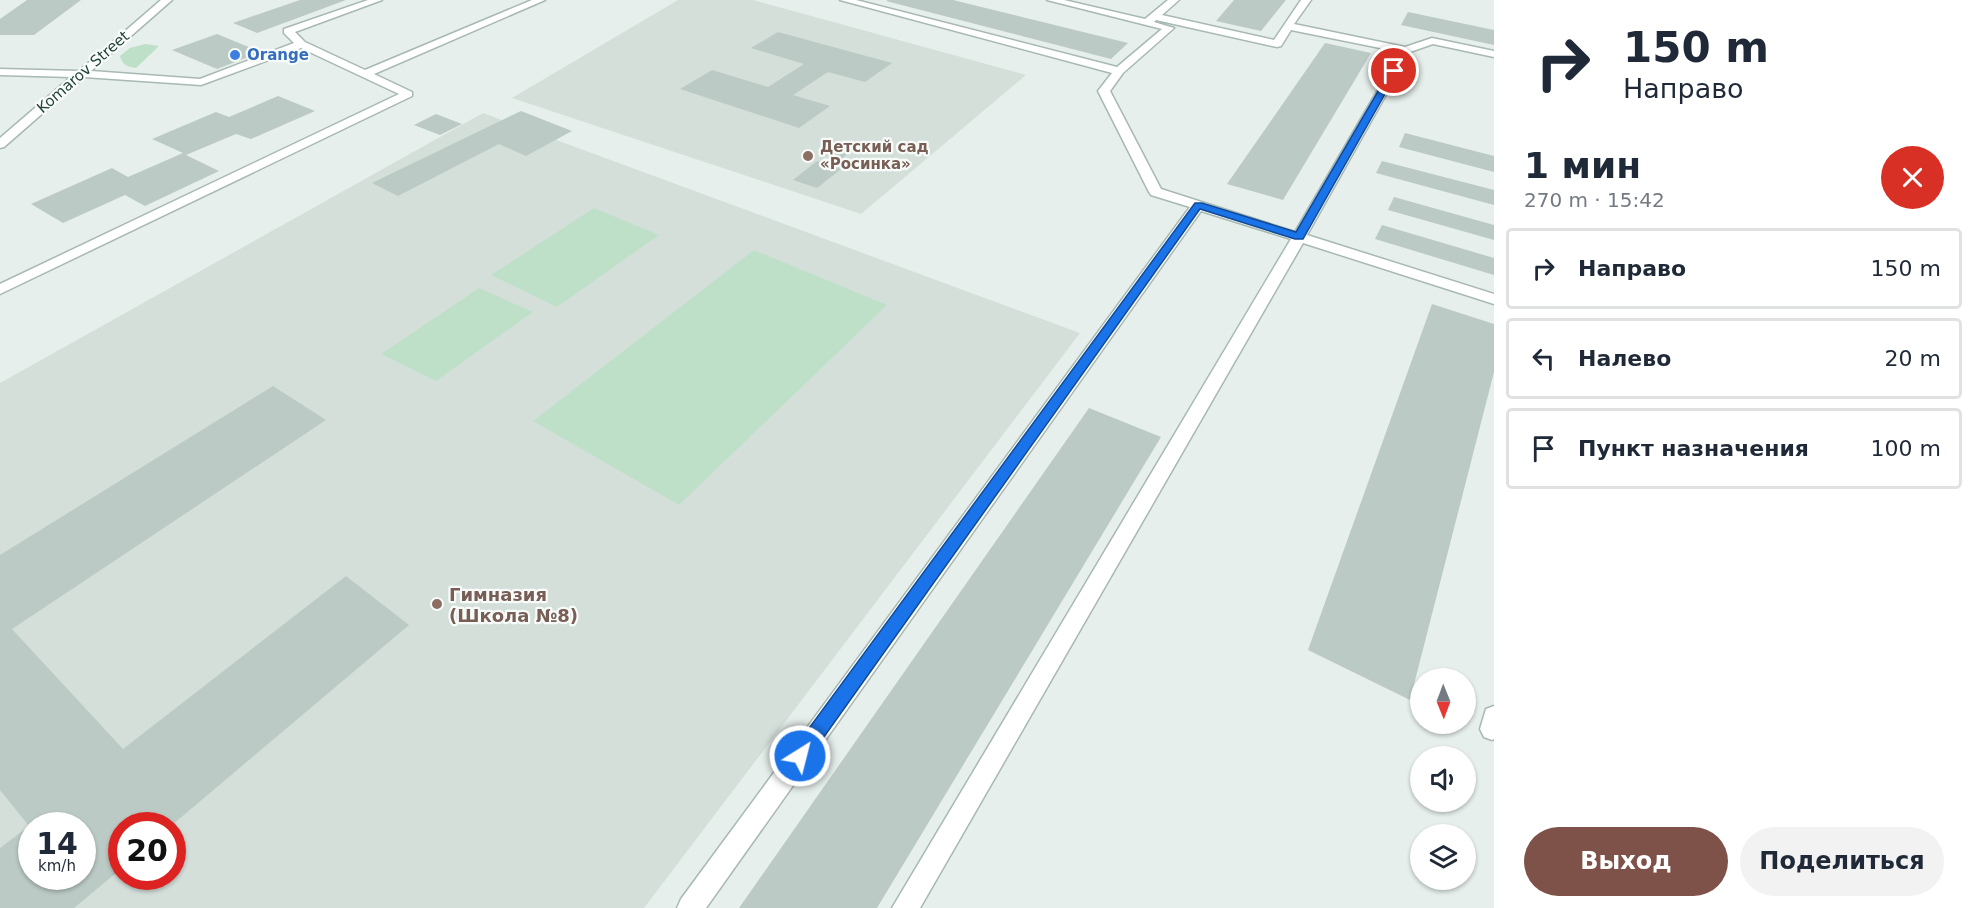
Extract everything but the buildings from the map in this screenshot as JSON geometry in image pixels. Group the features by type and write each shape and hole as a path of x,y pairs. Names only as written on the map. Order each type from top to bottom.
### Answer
{"street":[{"name":"Komarov Street","path":"0,144 166,0"},
{"path":"0,290 408,94 301,44 288,32 377,0"},
{"path":"364,74 540,0"},
{"path":"845,0 1119,71"},
{"path":"1052,0 1277,44 1306,0"},
{"path":"1151,19 1174,0"},
{"path":"1151,19 1169,28 1119,71 1104,91 1156,192 1494,298"},
{"path":"1288,26 1406,50 1432,40 1494,54"},
{"path":"0,72 81,74 201,82 301,44"},
{"path":"905,908 1299,237 1406,50"},
{"path":"690,908 1198,205"}],"shaded area":[{"name":"Детский сад «Росинка»","path":"678,0 753,0 1026,75 861,214 512,98"},
{"name":"Гимназия (Школа №8)","path":"483,113 1080,333 644,908 0,908 0,383"}],"green space":[{"path":"145,44 159,46 136,68 124,63 120,56 130,48"},
{"path":"594,208 659,235 557,307 491,275"},
{"path":"754,250 887,305 679,505 533,421"},
{"path":"479,288 533,312 436,381 381,354"}],"place":[{"name":"Orange","path":"235,55"},
{"name":"Детский сад «Росинка»","path":"808,156"},
{"name":"Гимназия (Школа №8)","path":"437,604"}],"route":[{"path":"800,756 1198,205 1299,237 1394,71"}]}
